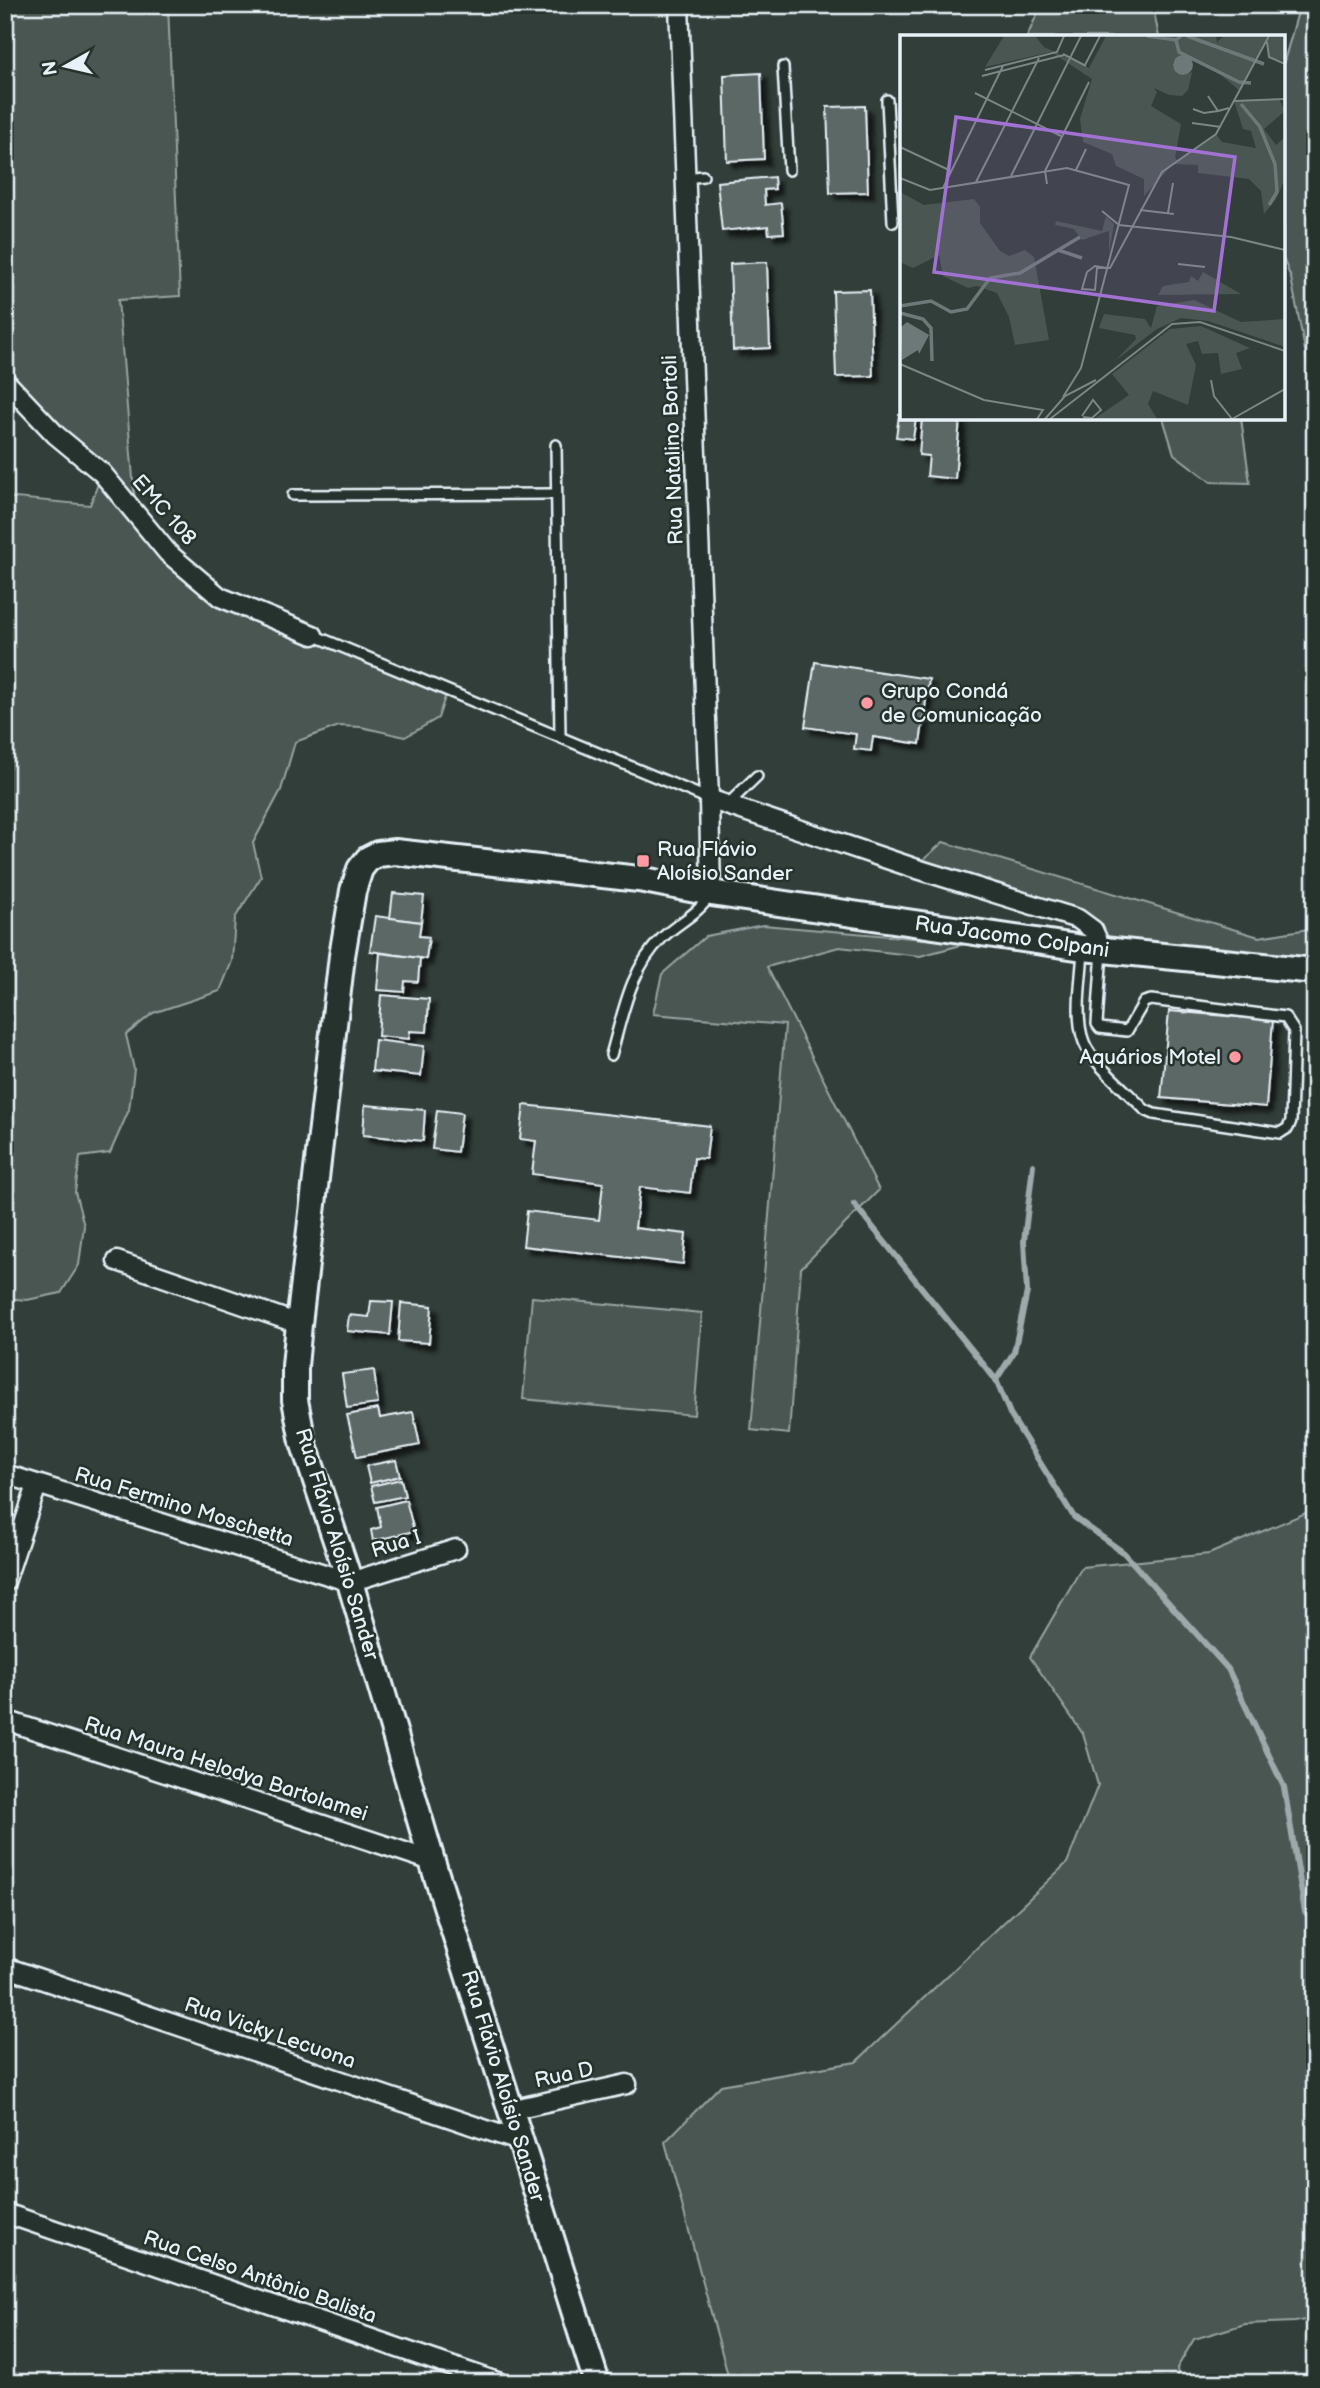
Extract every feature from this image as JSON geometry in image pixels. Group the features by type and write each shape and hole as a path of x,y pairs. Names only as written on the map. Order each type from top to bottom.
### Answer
{"street":[{"name":"Rua Natalino Bortoli","path":"679,5 694,177 711,893"},
{"name":"EMC 108","path":"5,381 56,435 102,473 168,553 220,597 313,635"},
{"path":"709,799 914,868 1079,919 1093,930 1092,949"},
{"name":"Rua Flávio Aloísio Sander","path":"597,2383 432,1861 350,1582 303,1442 295,1400 295,1366 342,956 353,891 360,869 368,859 378,854 395,852 639,879 711,893"},
{"name":"Rua Jacomo Colpani","path":"711,893 1092,949 1315,971"},
{"path":"117,1261 299,1324"},
{"name":"Rua Fermino Moschetta","path":"5,1474 350,1582"},
{"path":"5,1581 37,1485"},
{"name":"Rua I","path":"350,1582 456,1549"},
{"name":"Rua Maura Helodya Bartolamei","path":"5,1720 432,1861"},
{"name":"Rua Vicky Lecuona","path":"5,1967 519,2141"},
{"name":"Rua D","path":"510,2110 628,2084"},
{"name":"Rua Celso Antônio Balista","path":"5,2213 451,2376 500,2383"}],"lane":[{"path":"783,67 789,170"},
{"path":"887,100 893,222"},
{"path":"556,445 560,736"},
{"path":"293,495 556,494"},
{"path":"313,635 709,799"},
{"path":"727,805 757,776"},
{"path":"611,1055 635,974 661,939 705,904 711,893"},
{"path":"1092,949 1097,1024 1100,1028 1127,1031 1144,1002 1151,1000 1285,1017 1294,1031 1292,1121 1289,1128 1280,1133 1154,1114 1145,1110 1092,1056 1084,1043 1081,1030 1092,949"}],"shaded area":[{"path":"5,5 168,5 180,296 118,300 136,514 220,597 447,691 438,718 405,737 361,727 339,726 295,742 281,790 253,843 261,877 235,918 232,961 220,991 153,1013 126,1035 134,1069 129,1110 110,1153 80,1157 75,1192 84,1226 79,1265 61,1293 27,1300 5,1298 5,497 90,505 102,473 5,381"},
{"path":"1041,5 1155,5 1159,35 1028,35"},
{"path":"1300,5 1315,5 1315,402 1291,278 1285,263 1285,58"},
{"path":"1164,420 1241,420 1250,483 1211,482 1174,454"},
{"path":"943,842 1259,937 1315,928 1313,971 1102,950 1093,930 914,868"},
{"path":"763,925 969,943 920,956 839,947 767,967 879,1190 801,1268 789,1434 751,1430 785,1025 653,1014 662,974 706,936"},
{"path":"532,1297 702,1313 694,1415 523,1399"},
{"path":"1315,1509 1315,2318 1295,2322 1245,2324 1194,2339 1177,2368 1179,2383 730,2383 665,2142 721,2085 856,2062 1067,1863 1098,1785 1083,1734 1030,1657 1082,1567 1209,1554"}],"building":[{"path":"761,73 764,159 727,161 724,75"},
{"path":"865,106 868,192 830,193 827,107"},
{"path":"774,177 775,189 764,190 765,205 781,203 784,233 769,234 768,226 722,231 717,182"},
{"path":"767,262 770,348 733,350 730,264"},
{"path":"870,290 873,376 836,377 833,291"},
{"path":"899,415 900,420 916,420 913,439 896,437"},
{"path":"922,420 960,420 955,479 927,476 929,456 919,455"},
{"name":"Grupo Condá de Comunicação","path":"815,662 929,679 920,744 873,737 871,751 854,749 856,734 805,727"},
{"path":"393,893 424,896 421,922 390,918"},
{"path":"375,916 421,922 419,936 429,937 426,959 370,951"},
{"path":"380,953 420,958 418,982 405,981 404,992 377,990"},
{"path":"381,995 429,999 427,1032 410,1031 409,1039 378,1036"},
{"path":"1169,1011 1273,1020 1266,1107 1161,1098"},
{"path":"375,1040 424,1046 421,1076 372,1071"},
{"path":"365,1105 425,1110 423,1141 363,1135"},
{"path":"524,1105 710,1126 706,1159 694,1158 690,1193 640,1187 635,1228 686,1234 683,1264 523,1246 527,1211 599,1220 603,1183 532,1174 536,1141 520,1139"},
{"path":"437,1110 462,1113 457,1152 432,1149"},
{"path":"371,1301 393,1302 390,1335 347,1331 349,1315 369,1317"},
{"path":"401,1303 432,1306 429,1343 398,1341"},
{"path":"374,1370 378,1404 347,1408 342,1374"},
{"path":"378,1409 380,1418 413,1412 420,1445 357,1457 347,1415"},
{"path":"396,1460 400,1476 370,1483 366,1466"},
{"path":"401,1479 405,1496 375,1502 371,1486"},
{"path":"406,1500 414,1531 373,1541 371,1530 381,1527 377,1507"}],"waterway":[{"path":"996,1380 1014,1352 1027,1292 1024,1241 1033,1165"},
{"path":"854,1204 996,1380 1011,1416 1074,1517 1124,1553 1228,1669 1284,1787 1305,1912 1315,1920"}],"place":[{"name":"Grupo Condá de Comunicação","path":"867,703"},
{"name":"Rua Flávio Aloísio Sander","path":"643,861"},
{"name":"Aquários Motel","path":"1235,1057"}]}
